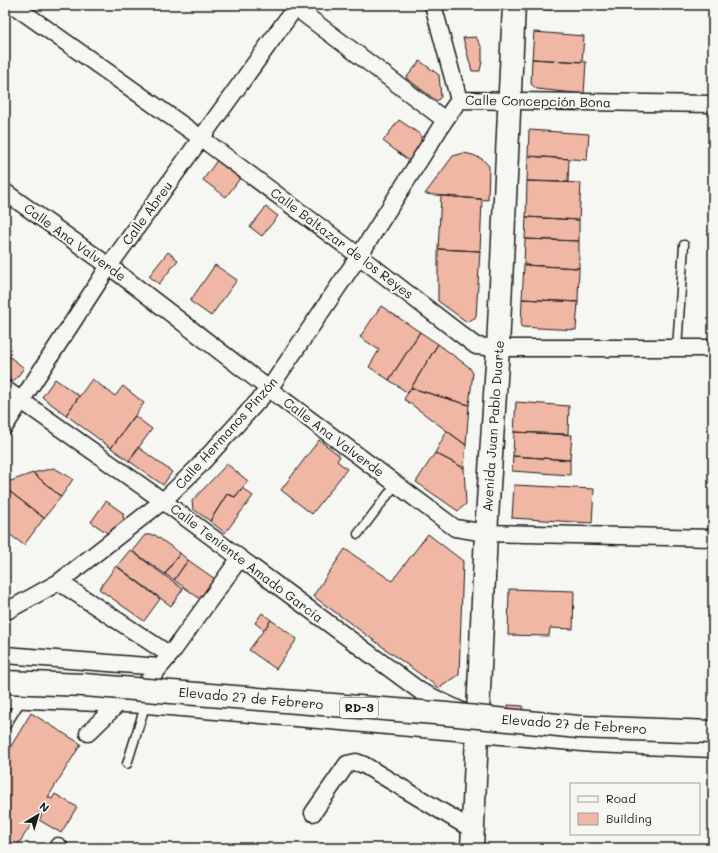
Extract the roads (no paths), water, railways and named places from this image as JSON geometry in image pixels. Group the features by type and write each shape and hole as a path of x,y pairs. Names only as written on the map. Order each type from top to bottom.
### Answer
{"main road":[{"name":"Avenida Juan Pablo Duarte","path":"472,839 486,533 498,348 514,5"},
{"name":"Elevado 27 de Febrero","path":"5,682 92,685 447,714 578,727 713,732"},
{"name":"RD-3","path":"14,697 137,697 477,724 594,741 713,746"}],"street":[{"name":"Calle Baltazar de los Reyes","path":"13,5 201,138 360,256 476,346 498,348 713,348"},
{"path":"433,5 459,100"},
{"name":"Calle Abreu","path":"5,426 109,266 295,6"},
{"path":"295,6 445,120"},
{"name":"Calle Concepción Bona","path":"445,120 459,100 713,104"},
{"name":"Calle Hermanos Pinzón","path":"5,612 59,582 163,501 198,467 269,389 360,256 445,120"},
{"name":"Calle Ana Valverde","path":"5,192 109,266 269,389 455,528 486,533 713,538"},
{"name":"Calle Teniente Amado García","path":"5,389 163,501 420,691 477,724"},
{"path":"88,733 137,697 170,655 240,558"},
{"path":"59,582 170,655"},
{"path":"5,655 160,667"},
{"path":"313,813 347,764 356,762 364,765 472,839"}],"lane":[{"path":"677,348 684,244"},
{"path":"358,534 396,484"},
{"path":"5,727 14,697"},
{"path":"127,764 137,697"}]}
